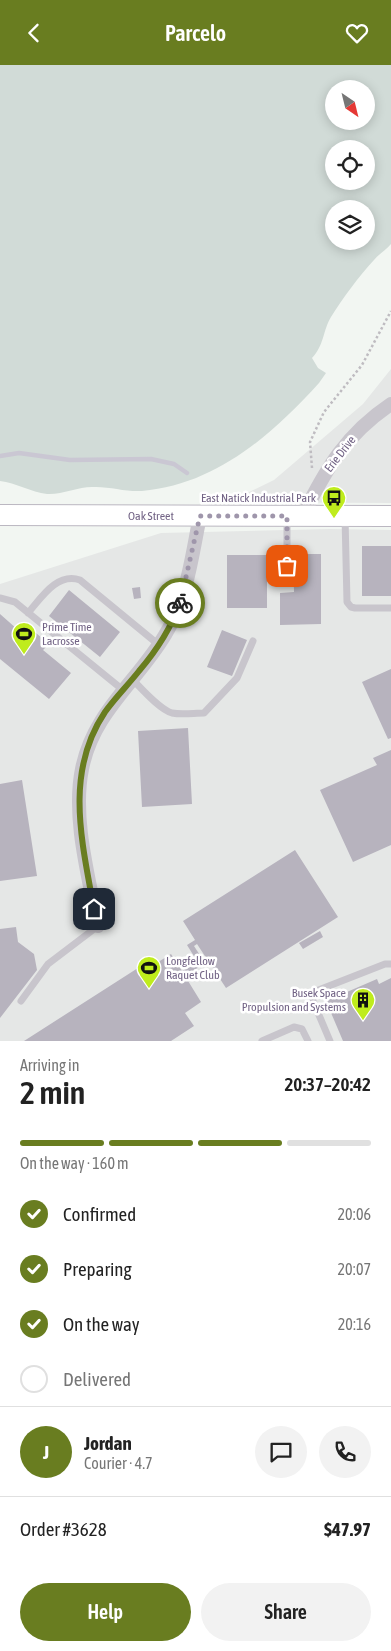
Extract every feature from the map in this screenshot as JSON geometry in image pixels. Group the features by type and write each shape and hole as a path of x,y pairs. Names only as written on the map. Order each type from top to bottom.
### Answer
{"main road":[{"name":"Oak Street","path":"0,515 391,516"}],"street":[{"name":"Erie Drive","path":"295,515 316,490 327,469 342,448 366,424 391,404"},
{"path":"98,926 80,822 79,793 82,769 87,749 105,713 159,645 171,626 180,602 200,516"}],"lane":[{"path":"287,583 295,515"},
{"path":"345,516 347,602 351,607 355,608 391,608"},
{"path":"28,613 51,586 62,580 76,579 80,580 159,645"},
{"path":"0,598 15,602 122,691"},
{"path":"132,679 170,712 180,714 204,713 237,678 253,641"},
{"path":"21,1001 48,965 98,926"},
{"path":"330,1041 313,1001 316,991 385,964 391,964"},
{"path":"262,1041 294,1027 302,1029 308,1041"}],"path":[{"path":"316,490 310,442 324,412 362,365 391,311"}],"shaded area":[{"path":"0,65 391,65 391,244 363,273 331,317 319,348 312,358 318,368 326,373 319,383 282,421 262,438 218,468 194,479 169,487 142,491 92,487 47,494 0,481"},
{"name":"East Natick Industrial Park","path":"391,369 391,503 206,502 232,498 274,480 363,404"},
{"name":"East Natick Industrial Park","path":"330,529 391,530 391,1041 0,1041 0,584 161,533"}],"building":[{"path":"362,546 391,546 391,596 362,596"},
{"path":"293,554 321,554 321,624 280,625 280,593 294,592"},
{"path":"227,555 267,555 267,608 227,608"},
{"path":"140,587 141,598 134,599 132,588"},
{"path":"69,590 120,632 100,657 49,616"},
{"name":"Prime Time Lacrosse","path":"0,614 17,629 23,622 49,644 43,650 71,673 49,699 0,659"},
{"path":"222,630 247,640 232,676 207,667"},
{"path":"391,669 391,738 388,739 362,682"},
{"path":"188,728 192,804 142,807 138,731"},
{"path":"391,750 391,845 353,862 320,790 377,765 373,758"},
{"path":"22,780 37,876 0,881 0,784"},
{"path":"295,850 338,917 226,988 197,944 194,946 205,963 185,976 201,1002 185,1013 194,1026 171,1041 24,1041 152,959 155,964 171,954 182,971 197,961 187,945 195,940 183,921"},
{"path":"16,927 18,942 34,954 37,970 0,1018 0,929"},
{"path":"320,931 323,937 303,949 299,943"},
{"name":"Busek Space Propulsion and Systems","path":"391,978 391,1041 343,1041 326,1001 377,979 379,984"}],"waterway":[{"path":"0,456 19,453 70,460 151,459 174,464 187,473"}],"way so far":[{"path":"180,603 200,516 287,516 287,566"}],"place":[{"name":"East Natick Industrial Park","path":"334,519"},
{"name":"Prime Time Lacrosse","path":"24,655"},
{"name":"Longfellow Raquet Club","path":"149,989"},
{"name":"Busek Space Propulsion and Systems","path":"363,1021"}],"route":[{"path":"94,909 80,822 79,793 87,749 105,713 140,671 165,636 180,603"}]}
